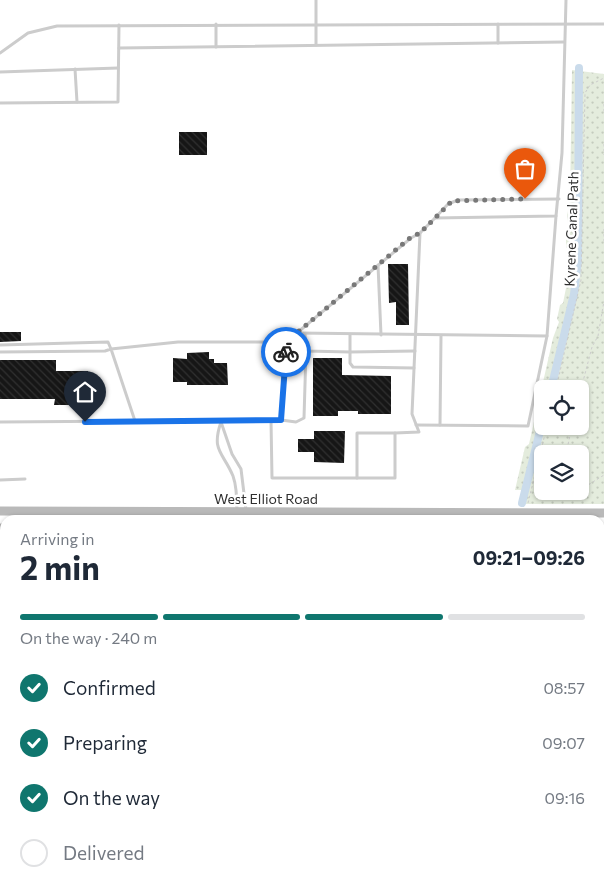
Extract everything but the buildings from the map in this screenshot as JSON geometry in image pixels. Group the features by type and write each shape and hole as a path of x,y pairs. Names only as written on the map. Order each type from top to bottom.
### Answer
{"main road":[{"name":"West Elliot Road","path":"282,515 530,509 604,513"},
{"name":"West Elliot Road","path":"0,511 21,515"}],"street":[{"path":"0,820 0,831"}],"lane":[{"path":"316,0 316,45"},
{"path":"416,425 528,426 547,336 562,153 566,0"},
{"path":"216,24 216,47"},
{"path":"0,53 22,37 50,27 216,24 604,24"},
{"path":"498,24 498,43"},
{"path":"0,103 118,102 119,25"},
{"path":"119,48 564,42"},
{"path":"0,72 118,68"},
{"path":"75,69 77,102"},
{"path":"0,352 105,351 178,342 286,342 410,238 420,233 448,204 458,200 559,199"},
{"path":"435,218 556,216"},
{"path":"357,478 357,433 419,432 412,414 420,233"},
{"path":"378,265 381,335"},
{"path":"296,333 416,336 547,336"},
{"path":"0,422 221,422 281,420 296,422 304,418 305,334"},
{"path":"350,335 350,363 353,367 414,368"},
{"path":"440,425 441,336"},
{"path":"0,345 108,342 112,349 135,421"},
{"path":"281,420 286,342"},
{"path":"306,351 415,351"},
{"path":"271,420 272,478 395,478 395,432"},
{"path":"221,422 232,454 241,469 241,515"},
{"path":"221,422 216,436 220,451 235,483 241,515"},
{"path":"0,480 25,479"}],"path":[{"name":"Kyrene Canal Path","path":"558,380 581,280 585,93 590,85 604,78"},
{"path":"604,104 604,114"},
{"path":"604,144 604,155"},
{"path":"604,229 604,242"},
{"path":"583,380 592,347 598,336 604,301"},
{"path":"530,509 545,435"},
{"path":"589,484 604,475"}],"green space":[{"path":"572,70 604,74 604,504 525,504 528,490 515,490 525,447 529,444 534,422 534,435 589,435 589,380 543,380 553,338 559,322 557,319 560,305 563,303 567,283 565,281 569,250 566,247 566,232 569,230 567,216 570,198"}],"waterway":[{"path":"553,380 574,294 578,260 579,68"},
{"path":"522,503 539,435"}],"way so far":[{"path":"286,352 286,342 410,238 420,233 452,201 525,199"}],"route":[{"path":"85,422 281,420 284,405 286,352"}]}
